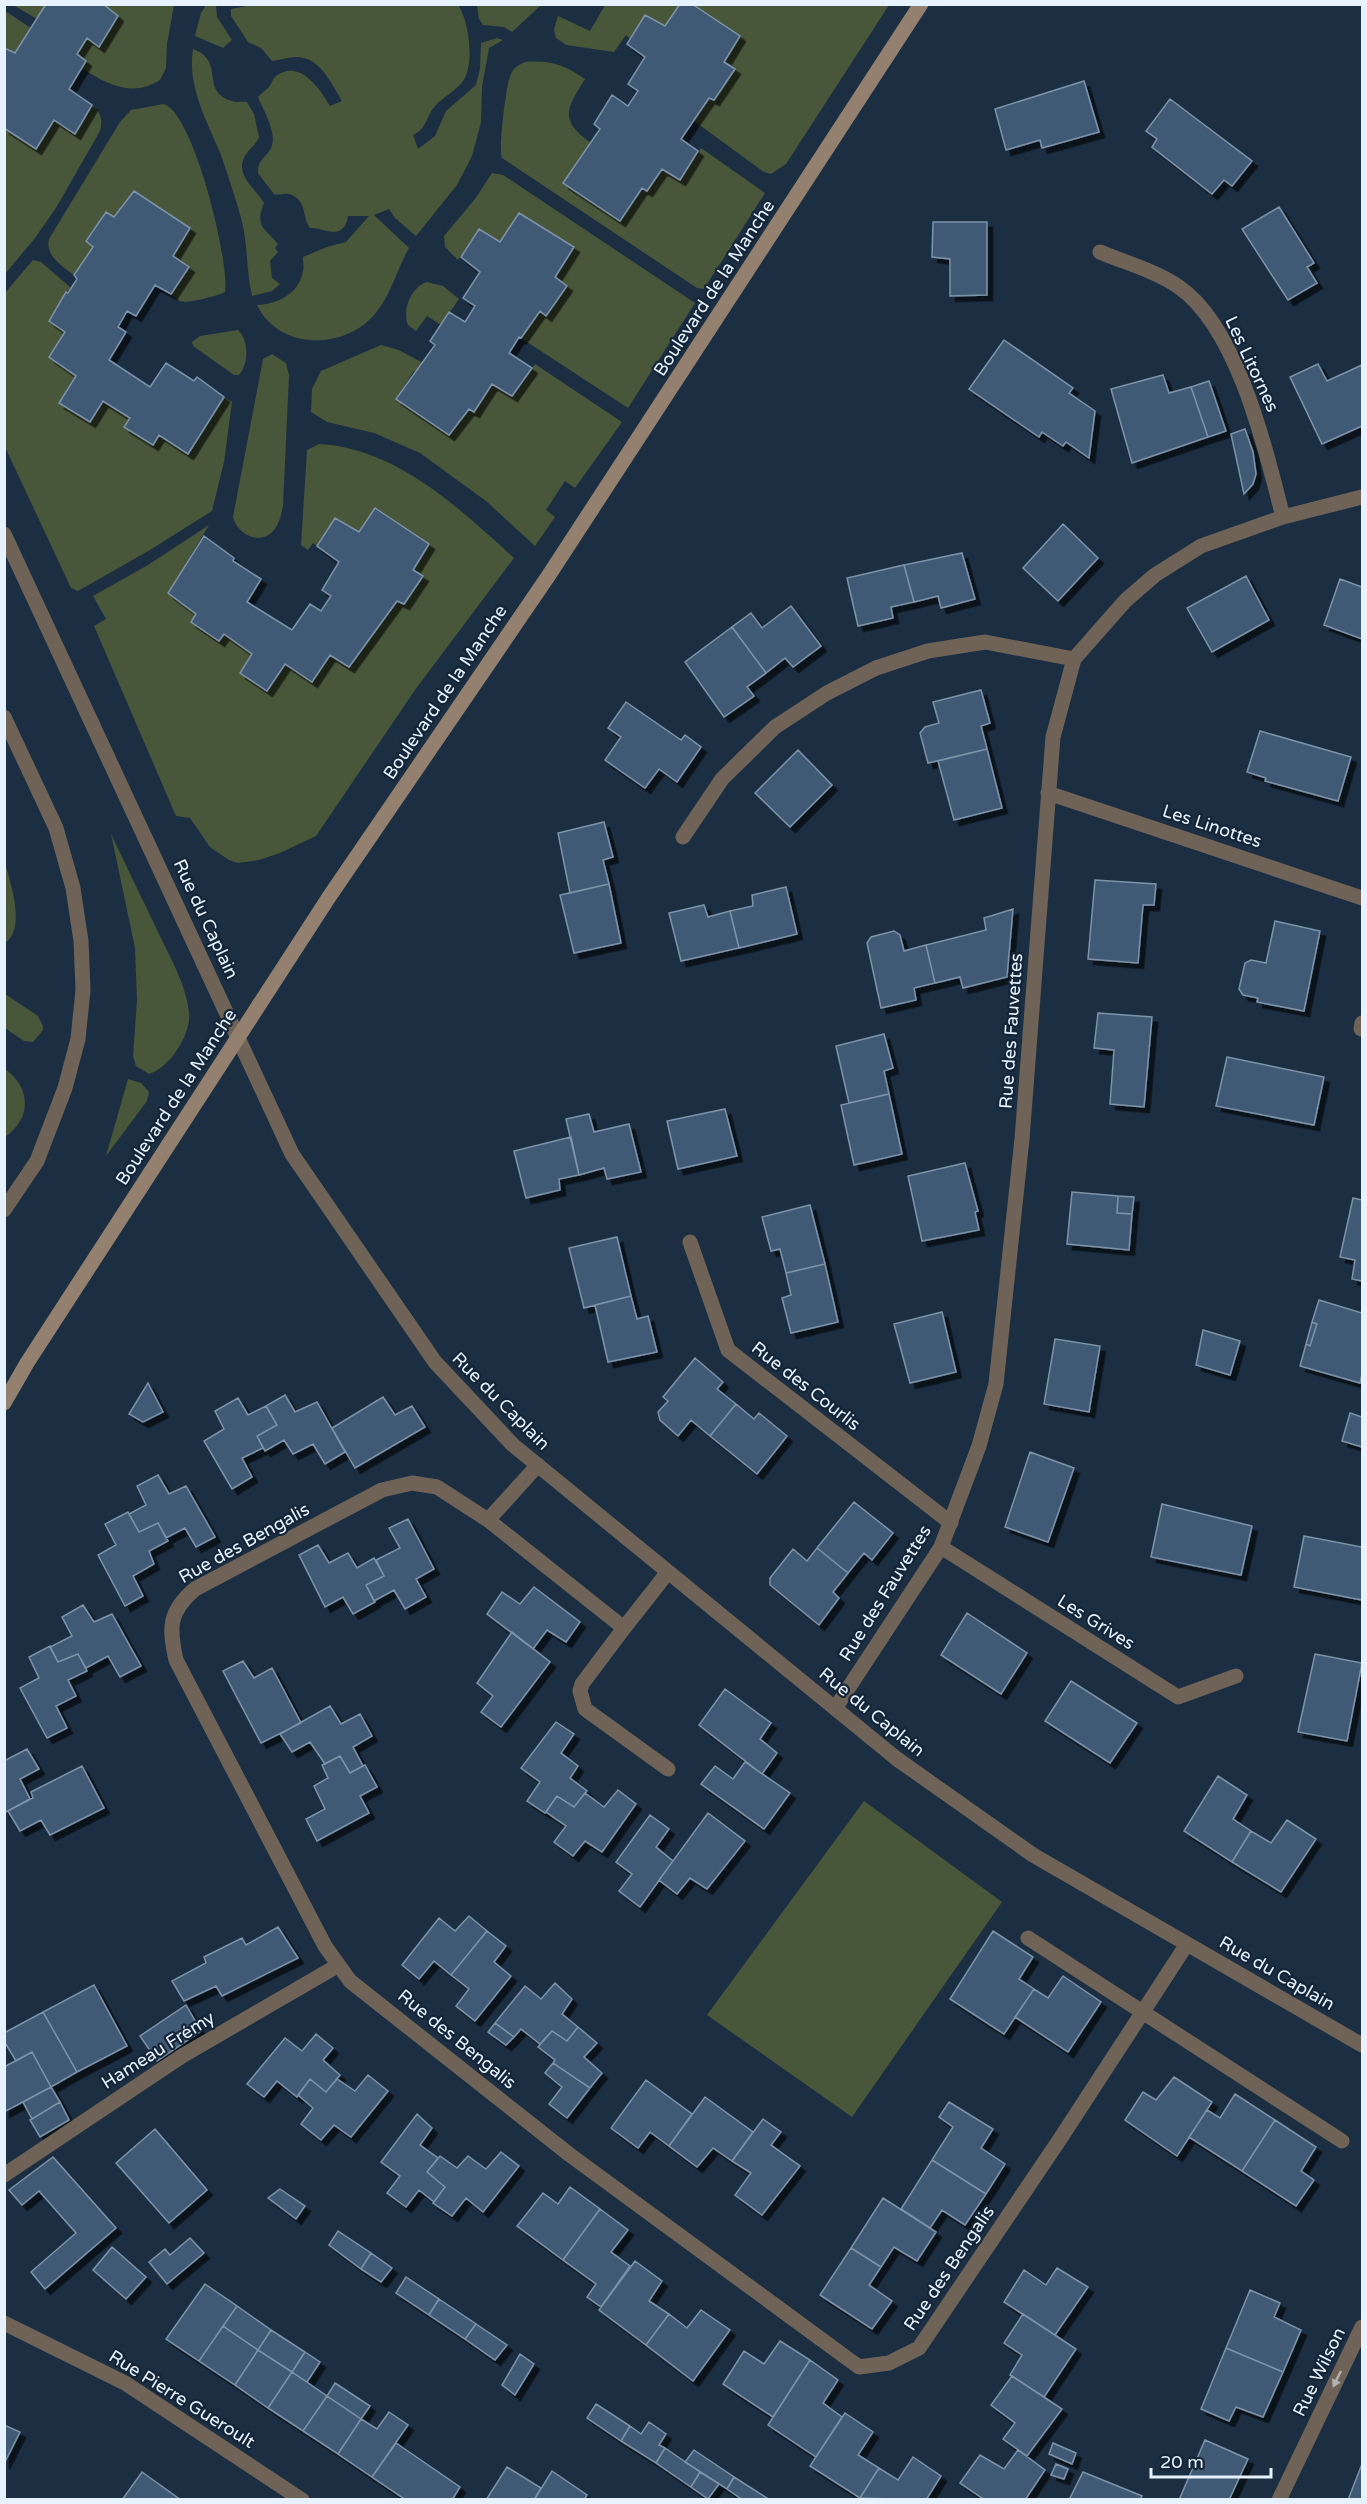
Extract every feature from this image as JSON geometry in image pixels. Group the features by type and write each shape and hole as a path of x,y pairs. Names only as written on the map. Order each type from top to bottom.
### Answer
{"main road":[{"name":"Boulevard de la Manche","path":"4,1403 202,1089 574,536 921,4"}],"street":[{"name":"Les Litornes","path":"1100,252 1178,286 1198,303 1219,333 1262,433 1283,517"},
{"name":"Rue des Fauvettes","path":"836,1707 941,1547 979,1446 996,1384 1022,1139 1053,737 1074,659 1125,600 1155,575 1201,546 1283,517 1362,497"},
{"name":"Rue du Caplain","path":"4,534 292,1154 435,1362 513,1445 897,1759 1033,1855 1362,2045"},
{"path":"683,837 722,779 775,727 827,693 876,668 928,651 985,642 1074,659"},
{"path":"4,717 56,828 70,878 81,941 82,990 78,1040 65,1088 37,1161 4,1210"},
{"name":"Les Linottes","path":"1048,793 1362,898"},
{"name":"Rue des Courlis","path":"690,1242 728,1350 951,1523"},
{"path":"488,1520 538,1465"},
{"name":"Rue des Bengalis","path":"624,1629 488,1520 437,1488 412,1484 382,1490 195,1589 181,1601 174,1615 170,1634 176,1660 325,1946 350,1981 570,2155 859,2367 889,2363 919,2348 1060,2139 1187,1944"},
{"name":"Les Grives","path":"941,1547 1178,1697 1236,1676"},
{"path":"668,1572 582,1684 580,1691 585,1709 668,1769"},
{"path":"1028,1938 1342,2141"},
{"name":"Hameau Frémy","path":"4,2175 182,2056 338,1966"},
{"name":"Rue Pierre Gueroult","path":"4,2323 125,2383 302,2499"},
{"name":"Rue Wilson","path":"1279,2499 1362,2327"}],"green space":[{"path":"257,4 458,5 468,31 470,54 467,74 460,85 435,106 424,126 413,135 418,149 435,136 446,111 476,85 480,69 481,43 497,38 503,40 489,48 482,87 481,122 472,156 457,185 416,236 395,218 389,209 374,215 409,248 381,307 375,314 362,326 330,339 296,338 280,331 267,320 257,305 280,300 292,292 301,279 303,257 346,242 369,216 348,216 346,224 338,231 310,228 297,198 290,194 274,194 258,173 262,159 271,148 273,136 258,97 276,76 293,71 301,73 314,84 330,106 342,101 324,72 312,61 290,57 272,61 261,48 248,42 231,16 231,9"},
{"path":"536,4 540,6 512,32 504,27 483,25 479,19 477,5"},
{"path":"13,5 46,5 37,19"},
{"path":"103,5 174,5 167,44 166,68 160,80 139,88 120,87 82,68 86,61 77,55 87,38 100,47 118,16"},
{"path":"206,5 216,5 217,17 232,40 223,48 195,36 201,13"},
{"path":"605,5 680,5 665,26 645,15 630,39 626,35 614,52 566,45 556,38 554,30 558,16 590,31"},
{"path":"692,5 889,5 786,164 771,174 764,172 694,121 709,98 714,100 734,70 724,62 740,36"},
{"path":"5,11 31,28 15,53 5,48"},
{"path":"193,49 203,54 208,61 214,83 222,96 234,102 247,102 254,114 259,137 245,156 242,169 247,181 264,203 261,223 278,244 275,248 278,252 270,261 272,278 280,284 272,291 252,296 241,218 221,155 204,117 196,90 193,77"},
{"path":"525,62 557,65 585,79 570,106 569,113 574,127 591,143 563,183 620,221 642,188 647,191 662,169 680,179 701,148 765,193 704,289 697,288 502,158 502,131 509,80 517,66"},
{"path":"163,104 174,113 186,132 197,158 222,251 225,292 196,301 180,301 171,294 189,267 173,256 190,228 134,191 114,217 105,212 87,241 93,247 74,275 56,260 48,245 49,239 120,122 131,110"},
{"path":"92,105 100,116 100,131 56,208 5,274 5,128 36,149 54,120 75,133"},
{"path":"492,173 503,175 695,303 628,408 521,338 540,311 547,316 567,287 555,277 574,247 519,213 500,242 479,229 458,260 445,247 444,236 475,199"},
{"path":"33,260 41,262 71,288 66,292 49,320 65,332 49,357 76,376 59,403 90,422 103,401 130,418 124,427 152,445 159,435 187,454 224,397 232,402 224,462 212,511 78,591 71,588 5,447 4,294"},
{"path":"427,282 443,286 459,299 441,325 427,316 416,331 408,325 407,306 416,289"},
{"path":"238,330 246,346 245,365 239,375 234,375 193,346 192,342 200,336"},
{"path":"381,345 399,350 423,363 417,372 414,371 396,399 449,435 469,409 474,411 492,384 512,396 535,364 622,422 575,488 565,481 546,510 555,517 535,546 486,501 420,453 374,433 327,422 311,412 312,389 321,371"},
{"path":"272,354 286,363 289,375 283,506 274,530 260,538 243,532 233,517 263,359"},
{"path":"319,444 348,448 401,469 449,501 514,558 415,690 316,836 280,853 259,860 238,863 229,860 210,847 190,818 176,816 94,626 106,619 93,596 148,565 209,525 168,593 196,614 192,622 219,641 224,634 252,654 241,673 267,691 285,664 312,681 330,655 349,667 397,601 404,604 423,577 413,570 429,544 359,532 335,518 317,546 313,543 308,550 301,545 307,450"},
{"path":"111,834 177,972 185,992 189,1012 187,1030 178,1049 165,1065 149,1074 136,1066 133,1056 137,1000 135,948"},
{"path":"5,863 16,917 15,928 5,943"},
{"path":"5,994 38,1016 43,1030 33,1042 24,1041 5,1028"},
{"path":"5,1069 20,1085 25,1103 20,1121 5,1137"},
{"path":"128,1079 141,1083 149,1092 147,1101 106,1156"},
{"path":"864,1801 1002,1902 852,2117 707,2015"}],"building":[{"path":"46,4 103,4 118,16 99,47 87,38 77,54 86,61 69,89 92,105 75,134 54,120 36,149 4,128 4,48 15,53"},
{"path":"680,4 692,4 740,36 724,62 735,69 714,100 709,98 681,139 698,151 680,180 662,169 647,191 642,188 620,221 563,183 600,129 594,124 612,95 628,106 638,91 628,84 645,57 627,44 645,15 665,26"},
{"path":"1084,81 1099,132 1042,148 1040,140 1006,150 995,109"},
{"path":"1170,99 1252,161 1232,186 1224,180 1212,194 1152,147 1157,139 1146,131"},
{"path":"134,191 190,228 173,256 189,267 171,294 155,285 136,316 127,311 118,327 126,332 109,360 150,387 166,363 194,381 197,377 224,397 188,454 159,435 153,445 124,427 130,418 103,401 90,422 59,403 76,376 49,357 65,332 49,321 66,292 68,293 77,279 74,275 93,247 86,241 106,212 114,217"},
{"path":"1279,207 1314,263 1307,267 1317,283 1288,300 1242,229"},
{"path":"519,213 574,247 555,277 567,286 546,316 540,311 509,353 532,368 512,396 492,384 474,412 469,409 449,435 396,399 435,345 430,341 449,312 465,322 475,306 463,298 480,272 461,257 479,229 500,242"},
{"path":"933,222 987,222 987,295 950,296 950,259 932,257"},
{"path":"1004,340 1073,388 1069,393 1095,411 1089,458 1066,442 1063,446 1042,432 1039,437 969,389"},
{"path":"1318,364 1327,381 1362,365 1362,426 1322,444 1290,377"},
{"path":"1163,375 1169,393 1191,387 1208,437 1132,463 1111,389"},
{"path":"1209,381 1226,431 1208,437 1191,387"},
{"path":"1245,429 1253,452 1256,474 1253,484 1244,494 1231,434"},
{"path":"375,508 429,544 413,570 423,576 404,604 397,601 349,667 330,655 312,682 285,664 267,691 240,673 252,654 224,634 219,641 191,622 196,614 168,593 204,536 234,558 233,561 261,579 247,602 292,630 310,604 321,611 331,596 322,590 339,562 317,546 335,518 359,532"},
{"path":"1063,524 1098,558 1058,601 1023,568"},
{"path":"962,553 975,599 941,608 938,596 914,602 904,565"},
{"path":"904,565 914,602 891,607 893,618 858,626 847,578"},
{"path":"1246,576 1269,620 1212,652 1187,608"},
{"path":"1340,579 1362,587 1362,639 1324,625"},
{"path":"791,606 821,646 793,667 785,658 766,673 732,627 751,613 762,628"},
{"path":"732,627 766,673 747,687 754,696 724,717 685,662"},
{"path":"981,690 990,723 981,726 987,749 928,763 920,733 925,727 939,723 933,702"},
{"path":"626,702 681,740 685,735 701,747 677,782 659,769 645,788 605,760 621,737 608,728"},
{"path":"1260,731 1351,757 1338,801 1265,781 1266,778 1247,772"},
{"path":"987,749 1002,808 954,820 938,761"},
{"path":"798,750 832,785 790,827 755,793"},
{"path":"604,822 613,857 603,860 609,884 570,893 558,833"},
{"path":"1095,880 1156,884 1154,905 1143,905 1138,963 1088,959"},
{"path":"609,884 621,943 574,953 560,895"},
{"path":"786,887 797,934 739,948 730,911 753,906 752,895"},
{"path":"704,905 708,917 730,911 739,948 681,961 669,913"},
{"path":"1013,909 1007,977 963,988 960,977 935,983 926,945 986,930 984,918"},
{"path":"1275,921 1320,931 1304,1011 1257,1002 1258,998 1243,995 1239,989 1245,963 1251,960 1266,963"},
{"path":"894,931 900,935 904,951 926,945 935,983 914,988 916,1000 881,1008 867,943 871,937"},
{"path":"1098,1013 1152,1017 1144,1107 1110,1104 1114,1050 1094,1048"},
{"path":"884,1034 893,1068 884,1071 889,1094 849,1103 836,1046"},
{"path":"1227,1057 1324,1077 1314,1125 1216,1106"},
{"path":"889,1094 902,1154 854,1165 841,1105"},
{"path":"725,1109 737,1156 678,1169 667,1121"},
{"path":"589,1114 594,1132 629,1124 641,1172 607,1179 604,1168 579,1175 566,1119"},
{"path":"571,1137 579,1175 559,1179 560,1190 526,1198 514,1151"},
{"path":"965,1163 978,1211 975,1212 979,1230 922,1241 908,1176"},
{"path":"1072,1192 1118,1196 1117,1213 1132,1214 1129,1250 1067,1244"},
{"path":"1118,1196 1134,1197 1132,1214 1117,1213"},
{"path":"1353,1198 1362,1200 1362,1281 1352,1279 1355,1260 1340,1257"},
{"path":"810,1205 825,1264 786,1273 780,1249 771,1251 762,1217"},
{"path":"617,1237 631,1296 584,1308 569,1248"},
{"path":"825,1264 838,1322 791,1333 782,1298 791,1295 786,1273"},
{"path":"631,1296 637,1319 648,1316 657,1352 608,1362 595,1305"},
{"path":"1319,1300 1362,1313 1360,1383 1300,1366 1306,1344 1310,1346 1317,1324 1312,1322"},
{"path":"942,1312 956,1372 910,1383 894,1324"},
{"path":"1312,1322 1317,1324 1310,1346 1306,1344"},
{"path":"1203,1330 1240,1341 1230,1375 1196,1365"},
{"path":"1055,1339 1100,1346 1089,1412 1044,1404"},
{"path":"695,1358 723,1382 717,1389 736,1404 710,1436 691,1420 678,1436 660,1420 658,1412 668,1401 663,1397"},
{"path":"148,1383 163,1412 143,1422 129,1414"},
{"path":"285,1395 295,1412 317,1402 345,1452 325,1464 313,1444 293,1454 284,1440 265,1451 257,1436 277,1425 266,1406"},
{"path":"383,1397 395,1415 412,1406 425,1427 355,1468 332,1428"},
{"path":"238,1398 248,1415 266,1406 277,1425 257,1436 263,1448 242,1458 252,1477 232,1489 204,1441 224,1429 215,1411"},
{"path":"736,1404 754,1419 759,1413 787,1436 757,1474 710,1436"},
{"path":"1350,1413 1362,1417 1362,1447 1342,1441"},
{"path":"1030,1452 1074,1468 1048,1542 1005,1527"},
{"path":"158,1475 169,1494 186,1486 215,1537 196,1547 185,1528 166,1538 158,1523 139,1532 129,1514 146,1505 137,1486"},
{"path":"854,1502 893,1533 872,1560 864,1553 848,1573 817,1548"},
{"path":"1162,1504 1252,1526 1241,1575 1151,1557"},
{"path":"128,1512 139,1532 158,1523 168,1541 149,1551 154,1564 133,1576 143,1596 125,1606 98,1555 116,1545 105,1524"},
{"path":"408,1519 434,1569 416,1579 426,1597 405,1609 394,1590 374,1601 366,1585 384,1576 376,1560 400,1548 389,1528"},
{"path":"1304,1536 1362,1547 1362,1600 1294,1587"},
{"path":"318,1545 329,1563 348,1553 357,1568 374,1558 384,1576 366,1585 375,1602 353,1614 343,1597 325,1607 299,1555"},
{"path":"817,1548 848,1573 833,1592 839,1598 819,1625 770,1585 770,1578 793,1549 807,1561"},
{"path":"534,1587 580,1622 566,1642 547,1630 533,1649 487,1614 502,1592 520,1604"},
{"path":"83,1605 94,1622 112,1614 141,1666 120,1677 108,1656 86,1668 78,1654 58,1662 50,1647 72,1636 62,1617"},
{"path":"967,1613 1027,1653 1001,1694 941,1655"},
{"path":"512,1632 550,1662 501,1727 481,1712 493,1696 477,1683"},
{"path":"50,1646 58,1662 78,1654 87,1671 68,1680 76,1696 56,1706 67,1728 47,1738 20,1688 39,1678 29,1657"},
{"path":"1315,1654 1362,1663 1347,1741 1298,1732"},
{"path":"243,1661 254,1678 272,1668 301,1723 261,1743 223,1671"},
{"path":"1071,1681 1137,1723 1110,1763 1045,1721"},
{"path":"725,1689 771,1723 760,1739 777,1753 762,1774 699,1725"},
{"path":"330,1706 341,1724 360,1714 372,1736 353,1747 363,1766 350,1773 340,1756 325,1764 310,1742 292,1752 280,1734"},
{"path":"556,1722 574,1734 561,1753 578,1766 570,1778 587,1791 574,1807 557,1796 545,1813 527,1801 540,1782 521,1768"},
{"path":"27,1749 39,1769 20,1779 30,1799 4,1813 4,1761"},
{"path":"340,1756 350,1773 365,1765 377,1787 360,1796 369,1813 317,1841 306,1819 325,1809 314,1786 328,1778 322,1765"},
{"path":"745,1762 790,1793 764,1829 701,1784 715,1766 733,1779"},
{"path":"82,1766 104,1808 50,1835 41,1820 20,1831 8,1811 33,1798 31,1792"},
{"path":"1218,1776 1247,1795 1233,1819 1251,1831 1232,1862 1184,1831"},
{"path":"618,1790 636,1804 602,1852 585,1841 573,1856 554,1842 566,1826 546,1812 557,1796 574,1807 585,1793 604,1807"},
{"path":"708,1813 745,1841 707,1889 690,1878 677,1894 659,1880"},
{"path":"650,1815 669,1829 656,1847 673,1861 640,1907 619,1891 632,1874 616,1862"},
{"path":"1287,1820 1316,1839 1281,1892 1232,1862 1251,1831 1271,1843"},
{"path":"469,1916 487,1931 451,1975 434,1961 419,1979 402,1965 439,1918 455,1931"},
{"path":"278,1927 298,1958 222,1996 216,1986 184,2001 172,1981 206,1963 204,1957 242,1938 246,1945"},
{"path":"487,1931 506,1946 494,1962 511,1976 475,2021 456,2006 469,1989 451,1975"},
{"path":"993,1931 1033,1957 1019,1979 1034,1989 1004,2034 950,1999"},
{"path":"1063,1976 1101,2002 1068,2052 1015,2017 1034,1989 1048,1998"},
{"path":"555,1983 572,1999 562,2014 578,2027 567,2041 552,2031 540,2044 521,2029 514,2037 495,2023 525,1986 541,1999"},
{"path":"94,1985 127,2046 77,2072 43,2012"},
{"path":"186,2005 201,2031 157,2061 140,2036"},
{"path":"43,2012 77,2072 51,2087 32,2052 16,2061 4,2041 4,2033"},
{"path":"495,2023 514,2037 506,2045 488,2032"},
{"path":"578,2027 597,2043 584,2057 602,2073 590,2088 553,2063 555,2060 538,2047 552,2031 567,2041"},
{"path":"316,2034 333,2048 323,2060 340,2075 326,2092 310,2079 297,2097 277,2081 264,2097 247,2084 285,2038 302,2051"},
{"path":"32,2052 51,2087 4,2112 4,2067"},
{"path":"553,2063 590,2088 567,2118 549,2104 562,2087 545,2073"},
{"path":"368,2075 388,2091 351,2137 334,2125 321,2140 301,2124 313,2108 298,2095 310,2079 326,2092 337,2079 355,2091"},
{"path":"1174,2077 1212,2102 1177,2156 1125,2120 1143,2092 1156,2100"},
{"path":"646,2080 692,2114 669,2146 650,2132 638,2148 611,2128"},
{"path":"51,2087 60,2102 32,2119 23,2102"},
{"path":"1235,2094 1275,2120 1242,2171 1189,2137 1207,2110 1220,2118"},
{"path":"705,2097 753,2132 732,2161 713,2148 697,2167 669,2146"},
{"path":"60,2102 69,2120 40,2137 30,2120"},
{"path":"949,2102 993,2129 981,2148 1005,2164 986,2194 932,2160 953,2127 939,2117"},
{"path":"417,2114 432,2128 420,2145 438,2158 427,2172 445,2187 434,2202 419,2190 406,2207 387,2193 400,2176 381,2162"},
{"path":"763,2119 781,2132 771,2145 800,2166 762,2215 735,2195 751,2173 732,2161"},
{"path":"1275,2120 1316,2147 1301,2171 1314,2180 1296,2206 1242,2171"},
{"path":"155,2129 207,2190 169,2223 116,2163"},
{"path":"501,2152 519,2166 483,2212 466,2198 452,2216 433,2203 445,2187 427,2172 440,2156 457,2168 468,2156 486,2169"},
{"path":"53,2157 116,2228 45,2289 31,2272 76,2233 39,2191 22,2205 9,2190"},
{"path":"932,2160 986,2194 965,2225 942,2210 930,2228 901,2209"},
{"path":"570,2187 600,2209 563,2260 517,2226 543,2193 558,2204"},
{"path":"280,2189 305,2206 296,2219 268,2198"},
{"path":"883,2198 936,2232 917,2261 894,2247 881,2267 851,2248"},
{"path":"600,2209 628,2230 611,2252 630,2266 601,2307 587,2297 596,2284 563,2260"},
{"path":"338,2231 371,2253 361,2269 329,2245"},
{"path":"190,2238 204,2253 167,2284 149,2262 165,2249 170,2255"},
{"path":"112,2247 146,2277 126,2299 93,2270"},
{"path":"851,2248 881,2267 869,2285 892,2301 872,2329 820,2295"},
{"path":"371,2253 392,2268 381,2282 361,2269"},
{"path":"635,2261 662,2281 649,2301 669,2314 646,2345 599,2310"},
{"path":"1057,2268 1088,2287 1055,2335 1004,2302 1024,2270 1046,2285"},
{"path":"406,2277 439,2299 429,2315 396,2293"},
{"path":"205,2284 237,2306 199,2361 166,2339"},
{"path":"1250,2290 1280,2303 1274,2317 1301,2330 1283,2372 1226,2348"},
{"path":"439,2299 476,2324 465,2339 429,2315"},
{"path":"237,2306 271,2330 258,2350 223,2326"},
{"path":"701,2310 730,2330 693,2381 646,2345 669,2314 687,2328"},
{"path":"1023,2314 1076,2349 1044,2397 1010,2375 1022,2355 1004,2343"},
{"path":"476,2324 507,2345 495,2360 465,2339"},
{"path":"223,2326 258,2350 235,2385 199,2361"},
{"path":"271,2330 305,2352 292,2372 258,2350"},
{"path":"780,2341 810,2360 773,2417 723,2384 744,2351 764,2364"},
{"path":"1226,2348 1283,2372 1263,2417 1236,2407 1229,2421 1201,2409"},
{"path":"258,2350 292,2372 268,2408 235,2385"},
{"path":"305,2352 320,2362 307,2382 292,2372"},
{"path":"520,2354 534,2364 515,2395 502,2385"},
{"path":"810,2360 838,2380 823,2403 842,2417 816,2457 768,2425"},
{"path":"292,2372 327,2396 303,2431 268,2408"},
{"path":"1012,2376 1062,2409 1027,2456 1003,2439 1015,2423 991,2405"},
{"path":"335,2383 370,2406 361,2419 327,2396"},
{"path":"327,2396 361,2419 338,2454 303,2431"},
{"path":"596,2404 630,2426 621,2441 587,2418"},
{"path":"389,2412 408,2425 372,2477 338,2454 361,2419 377,2429"},
{"path":"845,2413 873,2432 858,2455 879,2468 860,2498 810,2466"},
{"path":"649,2422 666,2434 659,2445 665,2448 656,2463 621,2441 630,2426 641,2434"},
{"path":"4,2425 20,2432 4,2464"},
{"path":"1205,2440 1248,2459 1229,2500 1179,2500"},
{"path":"396,2443 460,2487 452,2500 406,2500 372,2477"},
{"path":"1053,2443 1076,2453 1072,2464 1049,2454"},
{"path":"665,2448 700,2472 691,2487 656,2463"},
{"path":"694,2450 734,2477 727,2489 685,2462"},
{"path":"1018,2450 1045,2470 1025,2500 985,2500 960,2483 980,2455 1004,2469"},
{"path":"913,2457 941,2476 926,2500 860,2498 879,2468 898,2480"},
{"path":"1056,2464 1068,2469 1064,2479 1051,2475"},
{"path":"1362,2464 1362,2500 1348,2500"},
{"path":"507,2467 541,2488 534,2500 486,2500"},
{"path":"552,2471 587,2495 584,2500 534,2500"},
{"path":"142,2472 181,2500 122,2500"},
{"path":"700,2472 719,2484 708,2499 691,2487"},
{"path":"1083,2472 1142,2496 1140,2500 1069,2500"},
{"path":"734,2477 770,2500 743,2500 727,2489"}]}
